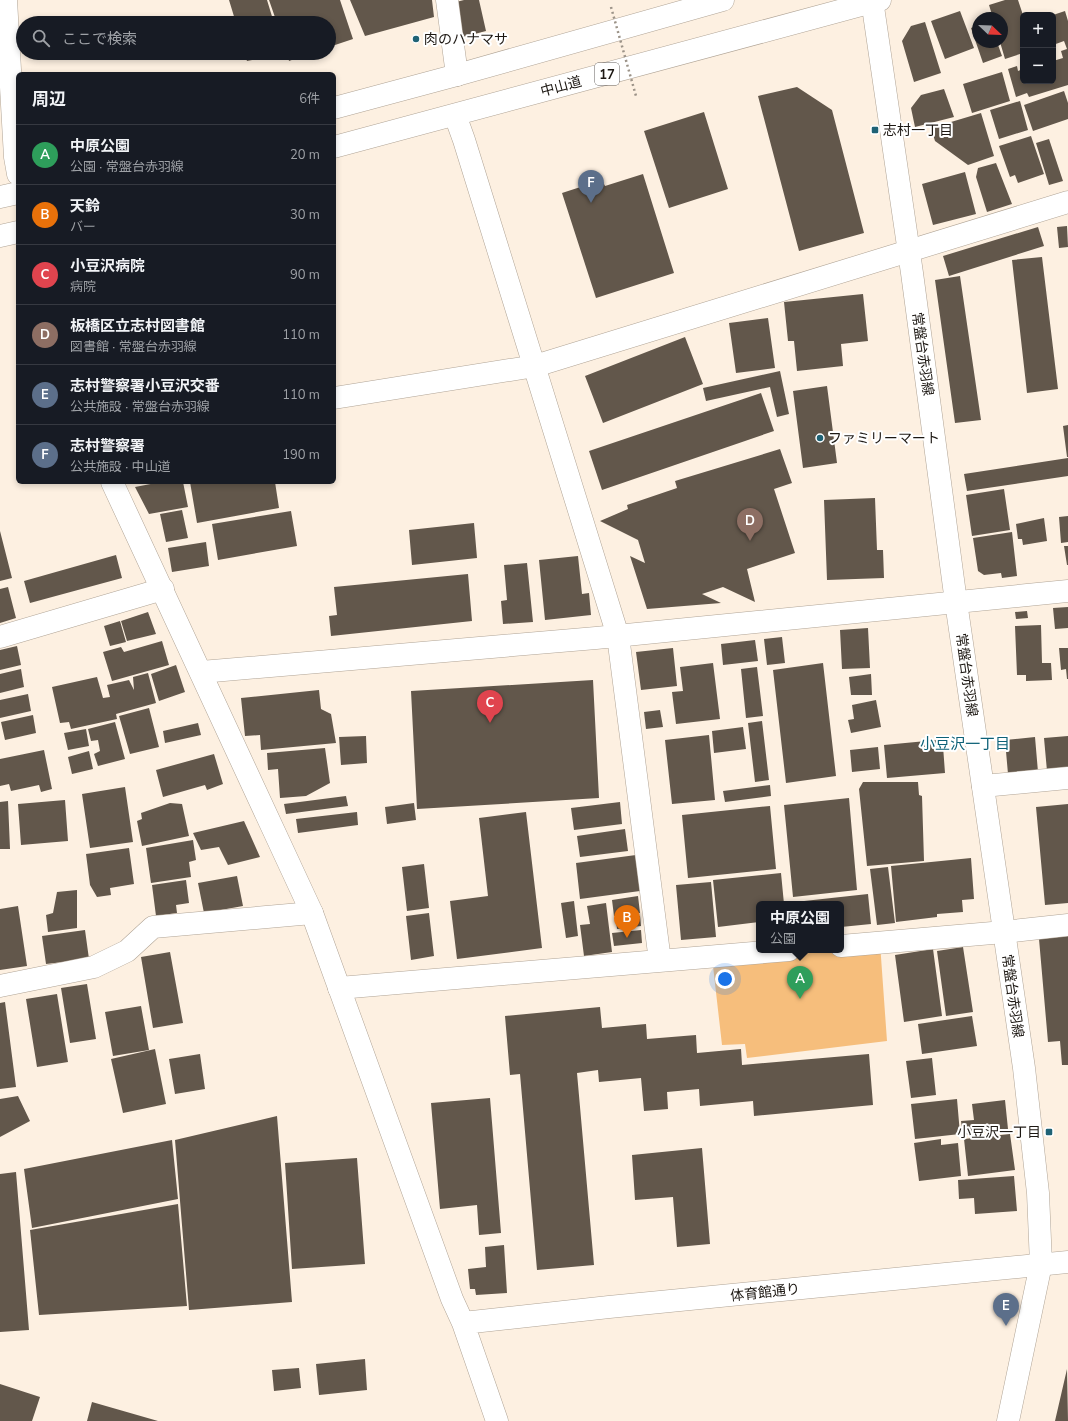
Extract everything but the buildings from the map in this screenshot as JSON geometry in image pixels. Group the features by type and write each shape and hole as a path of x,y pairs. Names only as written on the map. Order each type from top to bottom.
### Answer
{"main road":[{"path":"6,0 16,163"},
{"path":"448,0 457,75"},
{"path":"336,107 723,0"},
{"name":"中山道","path":"336,146 875,1"},
{"name":"常盤台赤羽線","path":"875,1 956,602 1024,1068 1038,1193 1041,1264 1008,1421"},
{"path":"455,115 467,147 618,636 660,961"},
{"path":"0,197 16,193"},
{"path":"336,398 535,366 1068,202"},
{"path":"0,236 16,232"},
{"path":"113,484 163,588 312,914 452,1299 463,1323 497,1421"},
{"path":"0,637 163,588"},
{"path":"201,672 618,636 1068,592"},
{"path":"983,786 1068,778"},
{"path":"0,986 94,967 127,952 154,927 312,914"},
{"path":"844,946 1068,925"},
{"path":"339,988 756,953"},
{"name":"体育館通り","path":"463,1323 1068,1262"}],"path":[{"path":"611,7 636,96"}],"shaded area":[{"path":"880,943 887,1041 747,1058 745,1044 722,1045 712,957 756,953 844,953 844,949"}],"place":[{"name":"肉のハナマサ","path":"416,39"},
{"name":"志村一丁目","path":"875,130"},
{"name":"志村警察署","path":"591,203"},
{"name":"ファミリーマート","path":"820,438"},
{"name":"板橋区立志村図書館","path":"750,541"},
{"name":"小豆沢病院","path":"490,723"},
{"name":"天鈴","path":"627,938"},
{"name":"中原公園","path":"800,999"},
{"name":"小豆沢一丁目","path":"1049,1132"},
{"name":"志村警察署小豆沢交番","path":"1006,1326"}],"district":[{"name":"小豆沢一丁目","path":"965,744"}]}
